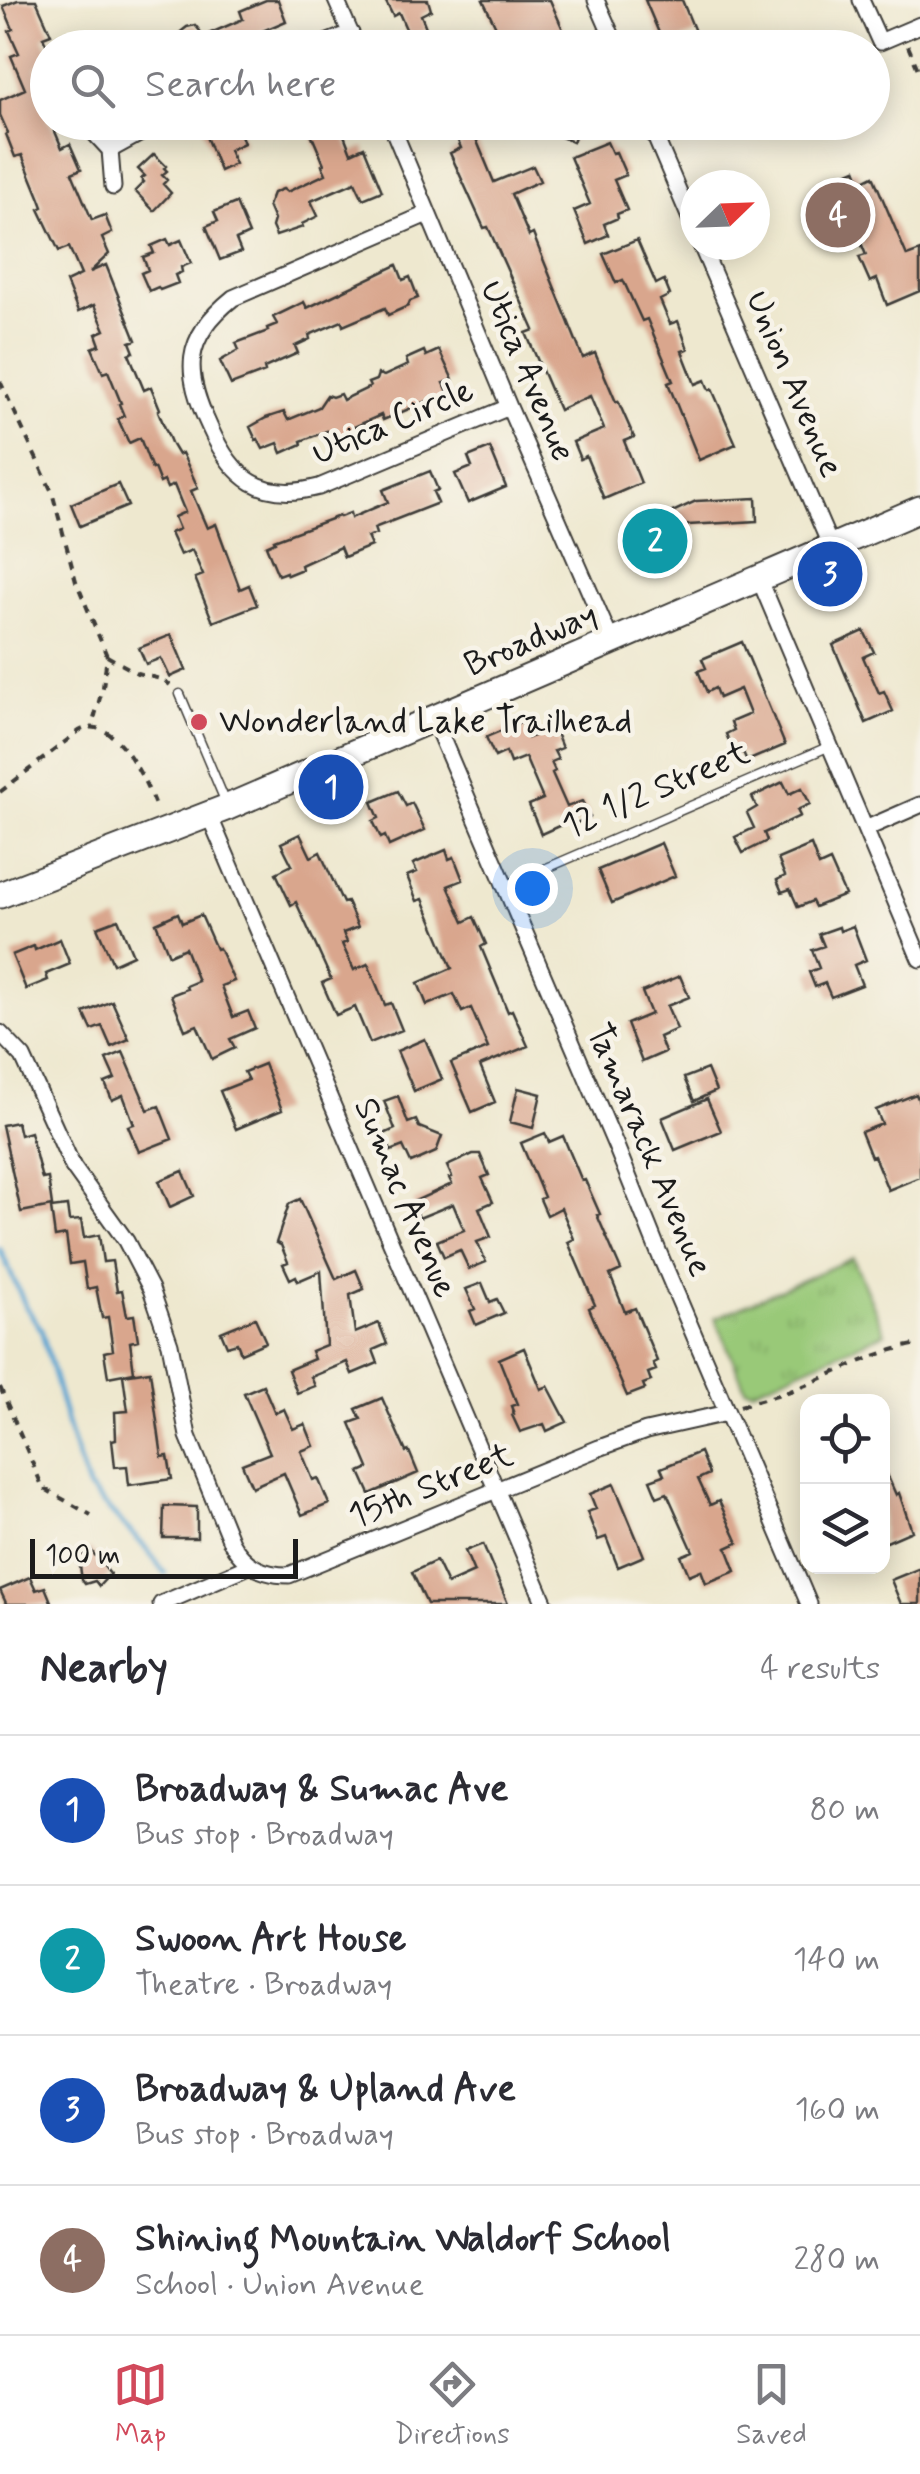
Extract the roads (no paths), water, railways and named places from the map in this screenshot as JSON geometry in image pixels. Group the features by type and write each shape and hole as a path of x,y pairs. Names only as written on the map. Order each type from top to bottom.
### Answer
{"main road":[{"name":"Broadway","path":"0,895 218,811 920,509"}],"street":[{"path":"336,0 350,30"},
{"path":"596,0 608,30"},
{"path":"861,0 875,30"},
{"path":"890,37 920,26"},
{"path":"101,140 110,150 114,186"},
{"path":"110,150 128,140"},
{"name":"Utica Avenue","path":"397,140 612,643"},
{"path":"657,140 680,195"},
{"name":"Utica Circle","path":"427,214 232,298 202,329 194,350 191,372 195,396 224,458 244,478 270,490 298,492 320,487 509,406"},
{"name":"Union Avenue","path":"707,260 831,547"},
{"path":"759,578 920,959"},
{"name":"Tamarack Avenue","path":"434,720 808,1604"},
{"path":"864,828 920,805"},
{"name":"Sumac Avenue","path":"218,811 545,1604"},
{"path":"0,1033 23,1057 72,1167 126,1241 151,1288 170,1344 188,1436 231,1542 250,1566 160,1604"},
{"name":"15th Street","path":"250,1566 272,1575 289,1576 599,1448 646,1431 727,1412"}],"lane":[{"path":"180,694 218,811"},
{"name":"12 1/2 Street","path":"504,886 830,746"}],"waterway":[{"path":"0,1249 26,1307 41,1329 88,1488 165,1573"}],"place":[{"name":"Shining Mountain Waldorf School","path":"838,215"},
{"name":"Swoon Art House","path":"655,541"},
{"name":"Broadway & Upland Ave","path":"830,574"},
{"name":"Wonderland Lake Trailhead","path":"199,722"},
{"name":"Broadway & Sumac Ave","path":"331,787"}]}
